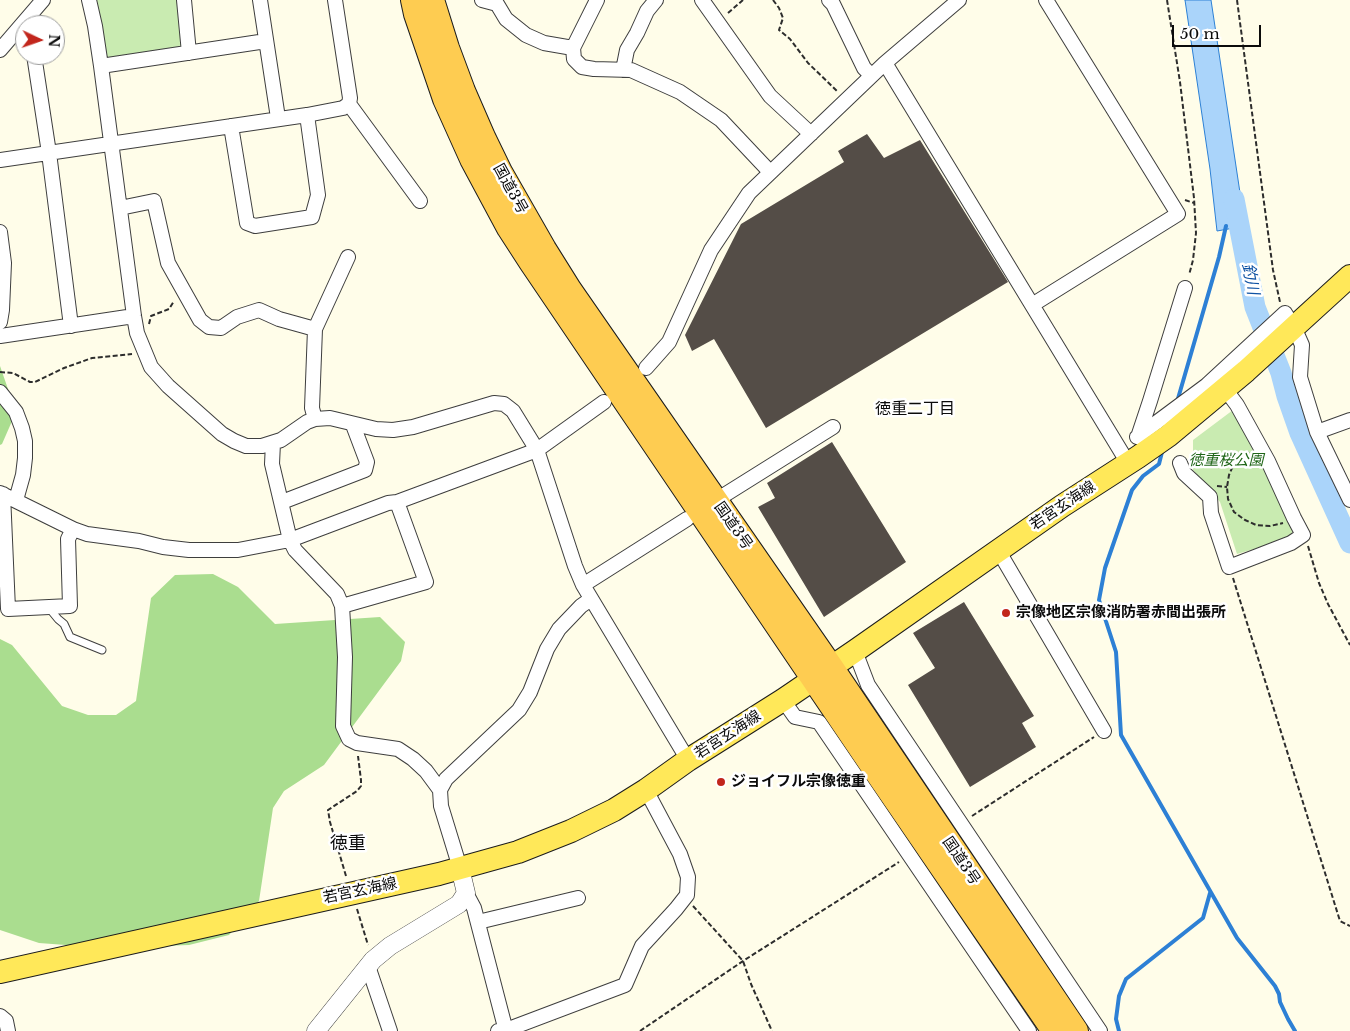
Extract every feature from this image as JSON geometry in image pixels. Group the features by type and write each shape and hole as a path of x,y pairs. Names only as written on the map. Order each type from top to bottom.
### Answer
{"highway":[{"name":"国道3号","path":"413,0 445,98 472,158 510,228 556,300 1076,1031"},
{"name":"国道3号","path":"432,0 447,48 471,109 500,172 524,216 569,289 822,673 1054,1031"}],"main road":[{"name":"若宮玄海線","path":"0,972 438,874 518,852 571,831 614,810 855,651 1062,506 1134,452 1195,414 1225,389 1242,364 1350,276"}],"street":[{"path":"33,15 44,0"},
{"path":"88,0 95,26 101,66 134,316 137,333 151,367 168,386 222,434 246,446 273,444 307,422 315,419 330,418 353,425 393,430 413,427 494,403 504,404 513,411 537,450 583,585 688,760"},
{"path":"184,0 189,53"},
{"path":"260,0 278,118"},
{"path":"335,0 350,98 349,104 420,201"},
{"path":"482,0 497,4 506,19 526,35 544,43 572,48"},
{"path":"597,0 572,48 574,59 582,67 630,70 680,92 721,120 770,172"},
{"path":"623,70 627,50 647,11 656,0"},
{"path":"702,0 770,96 811,134"},
{"path":"829,0 833,4 864,68 871,75"},
{"path":"1032,305 1178,214 1046,0"},
{"path":"646,368 669,342 711,250 749,193 871,75 954,2"},
{"path":"0,50 15,35"},
{"path":"101,66 266,41"},
{"path":"885,63 1032,305 1134,452"},
{"path":"36,65 71,326"},
{"path":"0,160 307,115 343,108 349,104"},
{"path":"231,126 247,223 255,226 312,217 318,195 307,115"},
{"path":"120,208 154,201 168,263 200,320 208,327 221,328 237,317 259,310 280,319 315,329"},
{"path":"0,232 4,273 0,322"},
{"path":"315,419 312,408 315,329 348,257"},
{"path":"1134,452 1185,288"},
{"path":"0,336 134,316"},
{"path":"1288,325 1302,345 1300,377 1317,432 1350,500"},
{"path":"1134,452 1200,390 1242,364"},
{"path":"1180,463 1184,473 1210,497 1211,513 1229,567 1291,543 1303,535 1268,461 1237,405 1225,389"},
{"path":"0,392 16,412 25,441 23,475 6,496 4,607 70,606 68,539 73,529"},
{"path":"6,496 87,534 189,550 238,550 290,540 537,450 604,402"},
{"path":"1317,432 1350,420"},
{"path":"282,502 365,470 367,462 353,425"},
{"path":"726,494 832,426"},
{"path":"273,444 272,464 290,540 295,550 337,594 342,606 345,657 343,726 349,739 358,743 398,749 426,770 440,790"},
{"path":"342,606 426,582 396,502"},
{"path":"583,585 687,519"},
{"path":"998,550 1104,731"},
{"path":"591,599 581,606 559,629 547,649 530,692 519,710 446,779 440,790 440,806 466,893 474,908 478,922 503,1031 625,985 642,946 676,909 686,895 688,877 680,854 646,790"},
{"path":"855,651 868,685 1100,1031"},
{"path":"782,700 795,717 819,722 1029,1031"},
{"path":"316,1031 370,963 390,946 459,904 466,893"},
{"path":"478,922 578,898"},
{"path":"370,963 390,1031"},
{"path":"0,1016 6,1021 8,1031"}],"lane":[{"path":"49,607 64,624 70,637 102,650"}],"path":[{"path":"717,22 743,0"},
{"path":"773,0 783,18 779,30 790,38 808,63 846,100"},
{"path":"1168,0 1194,198 1196,233 1193,260 1185,288"},
{"path":"1237,0 1273,270 1279,298 1288,325"},
{"path":"137,333 148,326 151,316 169,309 173,305 180,284"},
{"path":"0,372 13,373 30,382 36,382 64,368 92,358 145,352"},
{"path":"1259,445 1242,456 1233,466 1229,475 1228,499 1234,512 1256,525 1270,526 1281,524 1294,518"},
{"path":"1303,535 1328,604 1350,644"},
{"path":"1229,567 1340,921 1350,926"},
{"path":"960,823 1104,731"},
{"path":"358,743 361,786 357,791 328,810 370,963"},
{"path":"640,1031 743,961 910,855"},
{"path":"686,895 695,909 743,961 772,1031"}],"green space":[{"path":"94,0 179,0 183,44 179,50 108,59 104,55"},
{"path":"0,366 16,412 0,445"},
{"name":"徳重桜公園","path":"1233,410 1261,458 1292,526 1292,533 1288,539 1237,554 1220,502 1193,470 1193,440"},
{"path":"213,574 238,587 275,624 380,617 405,642 401,661 324,765 284,791 273,808 259,901 229,935 189,945 106,948 39,943 0,930 0,639 12,645 62,706 88,715 116,715 136,701 151,598 175,575"}],"water":[{"path":"1185,0 1211,0 1245,226 1217,231 1210,169"}],"building":[{"path":"867,134 884,158 920,140 1008,282 766,428 714,339 692,351 685,335 741,224 844,162 838,151"},
{"path":"832,442 906,562 824,617 758,507 775,498 767,483"},
{"path":"964,602 1034,716 1022,723 1036,747 970,787 908,685 935,668 913,633"}],"waterway":[{"name":"釣川","path":"1234,199 1255,307 1281,373 1300,433 1350,543"},
{"path":"1177,402 1219,257 1226,226"},
{"path":"1162,452 1159,464 1143,476 1132,490 1105,568 1099,600 1116,652 1121,735 1237,938 1275,986 1280,1002 1295,1031"},
{"path":"1119,1031 1116,1019 1119,996 1126,979 1203,918 1210,893"}],"place":[{"name":"宗像地区宗像消防署赤間出張所","path":"1006,613"},
{"name":"ジョイフル宗像徳重","path":"721,782"}],"district":[{"name":"徳重二丁目","path":"915,409"},
{"name":"徳重","path":"348,844"}]}
